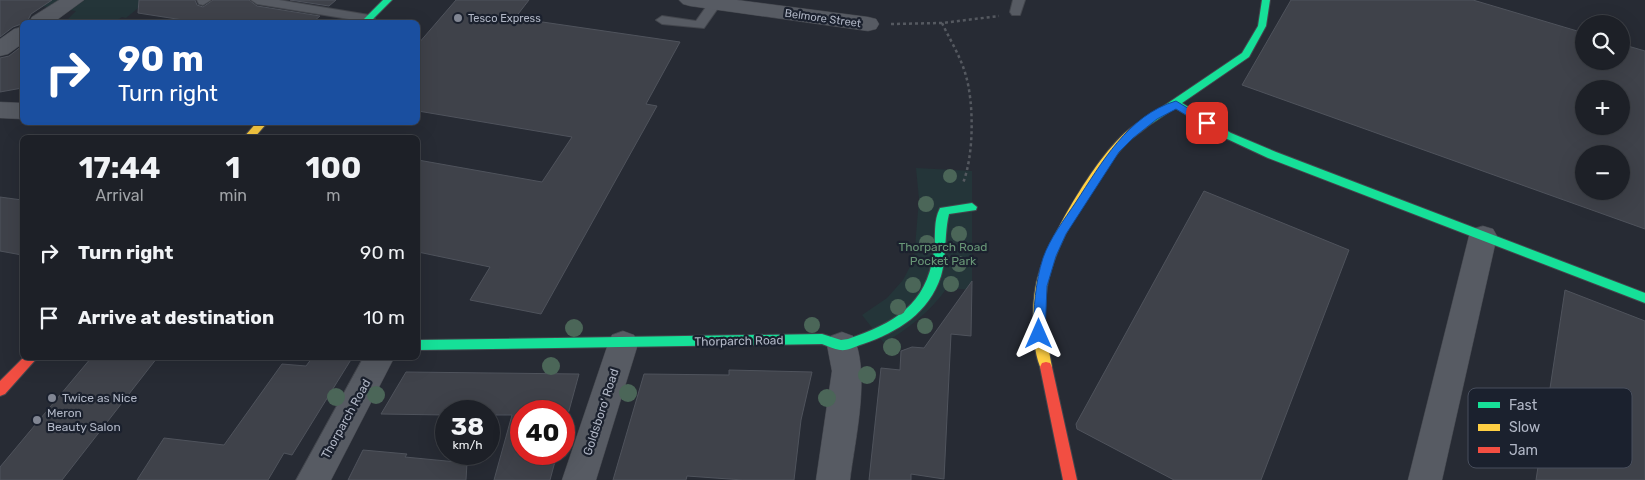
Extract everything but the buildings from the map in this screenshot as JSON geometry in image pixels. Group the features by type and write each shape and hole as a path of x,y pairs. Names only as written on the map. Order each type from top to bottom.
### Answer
{"street":[{"path":"43,20 73,0"},
{"path":"368,20 388,0"},
{"name":"Belmore Street","path":"690,0 752,4 868,24"},
{"path":"1070,480 1039,334 1040,294 1046,267 1062,232 1116,150 1147,121 1176,104 1246,55 1262,26 1266,0"},
{"path":"0,49 20,35"},
{"path":"1176,104 1244,142 1645,298"},
{"path":"251,135 260,125"},
{"path":"832,480 847,371 842,345 890,329 915,313 932,286 939,268 942,216 944,211 972,206"},
{"path":"1425,480 1483,236"},
{"name":"Thorparch Road","path":"420,345 623,344 822,339 842,345"},
{"name":"Goldsboro' Road","path":"579,480 623,344"},
{"path":"0,390 29,360"},
{"name":"Thorparch Road","path":"312,480 378,360"}],"lane":[{"path":"256,0 362,20"},
{"path":"662,20 699,25 716,2"}],"path":[{"path":"868,24 942,23 982,20 1018,6"},
{"path":"942,23 966,78 970,126 968,175 944,211"}],"green space":[{"path":"0,0 148,0 126,18 122,17 117,20 67,20 76,11"},
{"name":"Thorparch Road Pocket Park","path":"916,168 972,171 972,290 947,288 918,319 884,343 862,315 887,298 903,280 914,259 919,199"}],"traffic: fast":[{"path":"367,20 388,0"},
{"path":"1144,124 1246,55 1262,26 1266,0"},
{"path":"1176,104 1227,135 1272,155 1645,298"},
{"path":"420,345 822,339 841,345 848,344 896,324 920,304 935,276 940,251 944,211 972,207"}],"traffic: slow":[{"path":"1046,367 1039,308 1041,287 1052,253 1074,210 1100,169 1123,141 1144,124"},
{"path":"251,135 260,125"}],"traffic: jam":[{"path":"0,390 29,360"},
{"path":"1046,367 1070,480"}],"place":[{"name":"Tesco Express","path":"458,18"},
{"name":"Twice as Nice","path":"52,398"},
{"name":"Meron Beauty Salon","path":"37,420"}],"route":[{"path":"1039,334 1038,316 1041,286 1050,256 1062,232 1106,162 1129,136 1159,113 1176,104 1207,123"}]}
